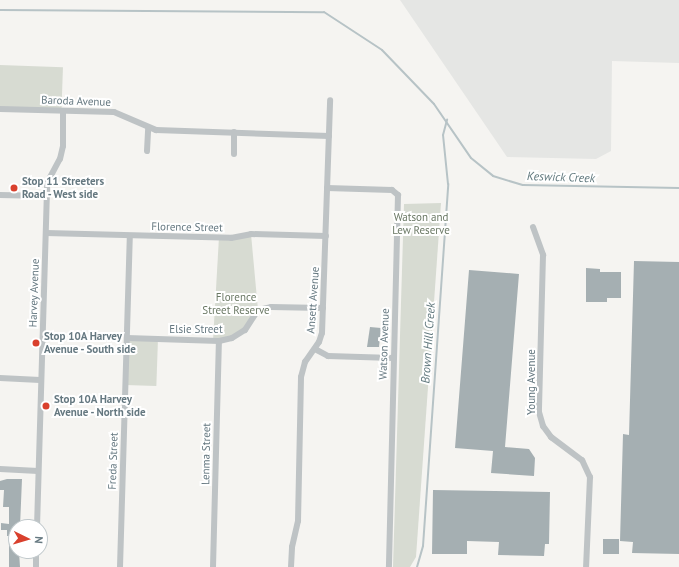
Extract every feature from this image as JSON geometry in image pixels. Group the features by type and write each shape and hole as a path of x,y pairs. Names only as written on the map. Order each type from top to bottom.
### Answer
{"street":[{"name":"Ansett Avenue","path":"292,567 292,547 298,521 301,377 305,362 315,349 322,333 330,100"},
{"name":"Baroda Avenue","path":"0,109 114,112 148,129 329,136"},
{"name":"Harvey Avenue","path":"36,519 46,196 47,183 60,159 63,146 64,111"},
{"path":"147,151 148,129"},
{"path":"234,132 234,154"},
{"name":"Watson Avenue","path":"327,188 392,190 398,195 389,567"},
{"path":"0,194 46,196"},
{"name":"Young Avenue","path":"533,227 543,255 539,412 543,426 551,437 582,460 590,477 586,567"},
{"name":"Florence Street","path":"46,233 231,238 251,234 326,236"},
{"name":"Freda Street","path":"120,567 130,236"},
{"name":"Elsie Street","path":"127,338 219,341 232,338 245,330 258,310 271,307 323,308"},
{"name":"Lenma Street","path":"213,567 219,341"},
{"path":"315,349 328,356 393,358"},
{"path":"0,378 40,380"},
{"path":"0,469 38,470"}],"shaded area":[{"path":"400,0 679,0 679,63 612,61 611,151 596,159 507,157"}],"green space":[{"path":"0,65 63,67 61,111 0,109"},
{"name":"Watson and Lew Reserve","path":"441,203 416,557 410,567 393,567 404,204"},
{"name":"Florence Street Reserve","path":"251,234 258,310 245,330 232,338 213,341 219,237"},
{"path":"127,338 158,339 156,386 125,385"}],"building":[{"path":"634,261 679,262 679,554 632,553 633,542 620,541 623,434 629,435"},
{"path":"586,268 600,269 600,272 621,272 621,298 607,298 607,302 586,302"},
{"path":"469,270 519,274 505,447 529,449 535,458 534,476 491,473 493,451 455,448"},
{"path":"370,327 381,328 379,347 367,347"},
{"path":"7,479 22,479 20,519 9,519 9,507 3,507 4,490 0,490 0,481"},
{"path":"433,490 550,492 549,544 545,544 544,556 498,555 499,542 467,541 467,554 432,554"},
{"path":"1,523 8,524 8,536 7,530 1,530"},
{"path":"603,539 619,539 619,554 603,554"},
{"path":"9,559 20,559 20,567 9,567"}],"waterway":[{"name":"Keswick Creek","path":"0,10 324,12 382,50 434,104 471,158 493,176 523,185 679,188"},
{"name":"Brown Hill Creek","path":"417,567 423,546 448,184 443,135 447,120"}],"place":[{"name":"Stop 11 Streeters Road - West side","path":"14,188"},
{"name":"Stop 10A Harvey Avenue - South side","path":"36,343"},
{"name":"Stop 10A Harvey Avenue - North side","path":"46,406"}]}
